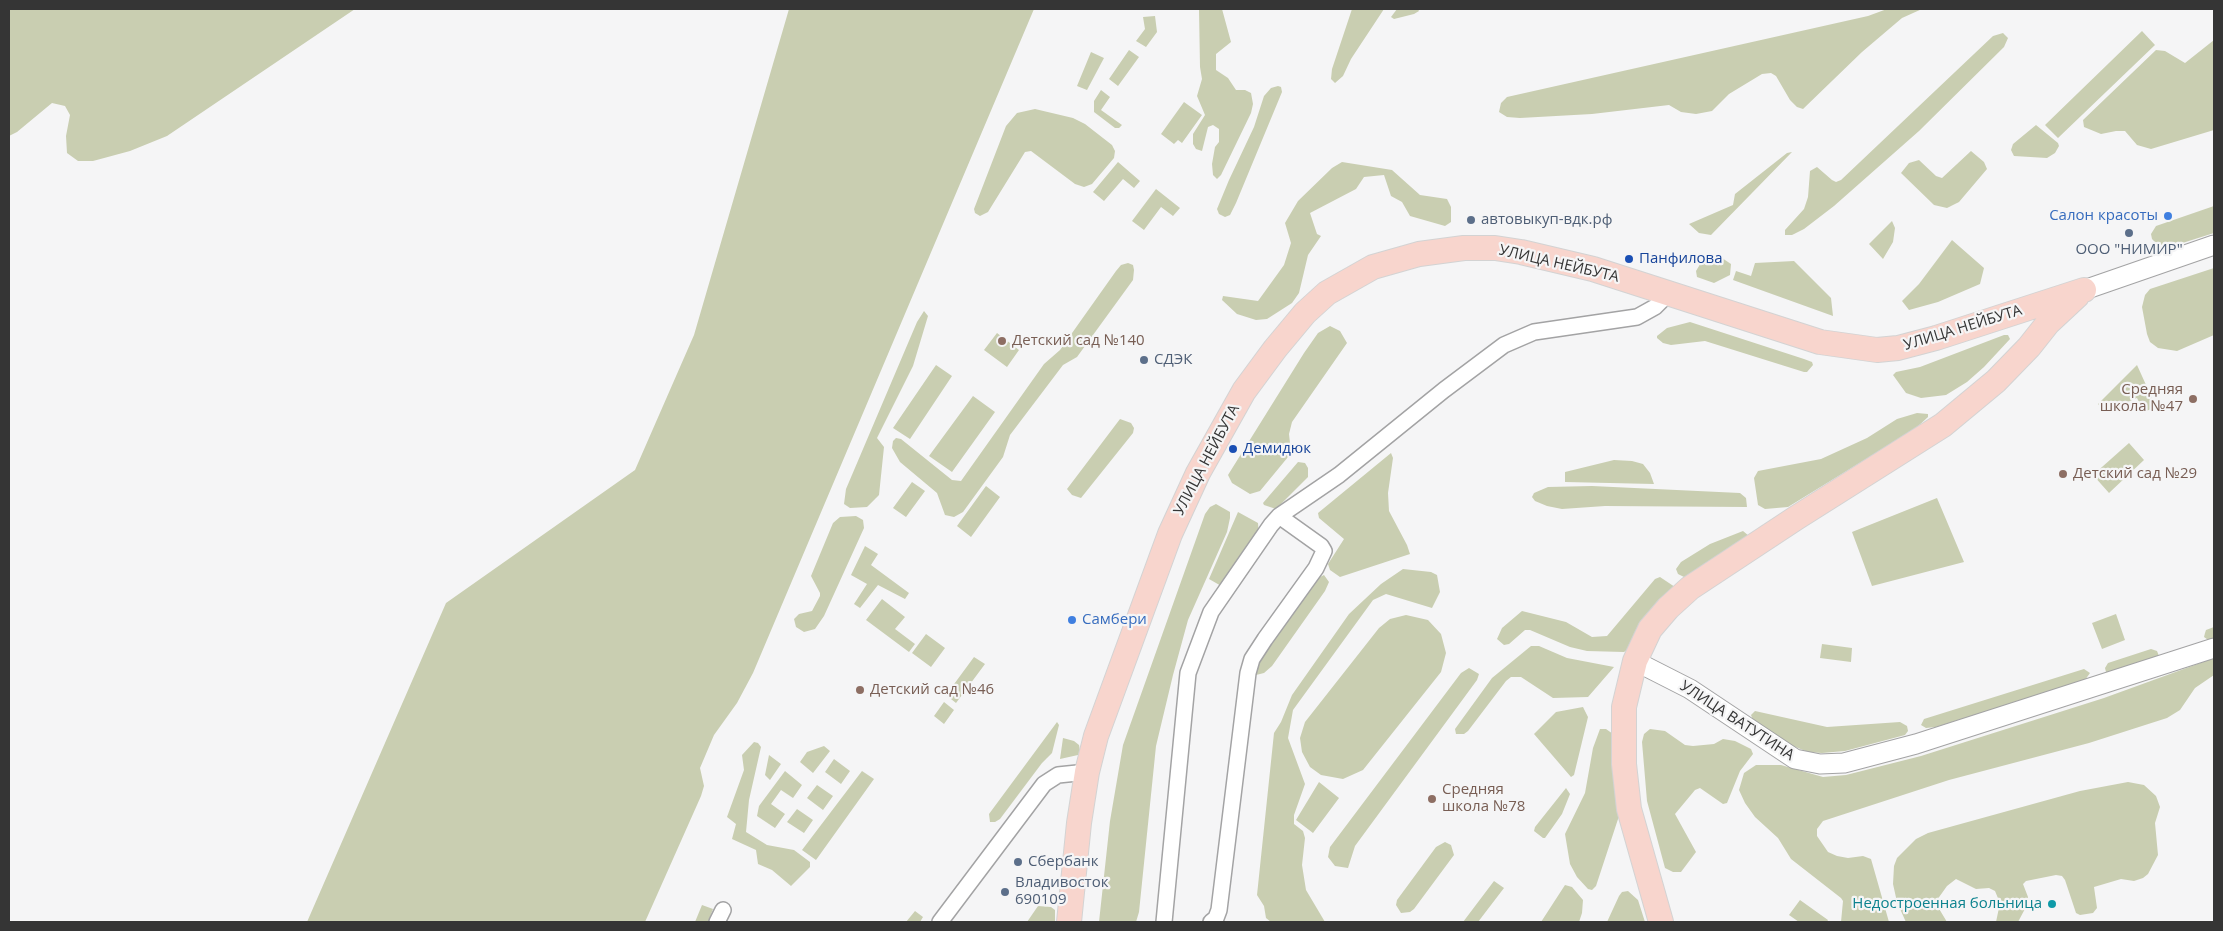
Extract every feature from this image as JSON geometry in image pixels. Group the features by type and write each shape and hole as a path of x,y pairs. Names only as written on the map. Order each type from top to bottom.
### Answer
{"main road":[{"name":"УЛИЦА НЕЙБУТА","path":"1069,922 1087,772 1098,728 1170,534 1198,473 1244,391 1305,313 1328,293 1373,267 1419,254 1464,248 1521,252 1593,269 1820,342 1877,350 1898,348 1936,338 2084,290"},
{"name":"УЛИЦА НЕЙБУТА","path":"1635,661 1650,629 1668,608 1690,588 1804,512 1943,426 1996,381 2066,304 2084,290"},
{"path":"1635,661 1624,707 1624,764 1629,809 1661,922"}],"street":[{"name":"УЛИЦА НЕЙБУТА","path":"2084,290 2214,246"},
{"path":"1168,922 1188,674 1211,612 1279,516 1339,476 1444,390 1504,345 1534,332 1637,317 1655,307 1669,293"},
{"path":"1212,922 1219,910 1248,673 1252,659 1317,566 1324,551 1322,546 1279,516"},
{"name":"УЛИЦА ВАТУТИНА","path":"1635,661 1690,689 1795,759 1820,764 1844,763 1916,744 2214,648"},
{"path":"940,922 1044,784 1058,775 1087,772"}],"green space":[{"path":"9,9 355,9 167,136 130,151 93,161 78,161 67,153 66,136 70,115 65,106 52,103 17,132 9,136"},
{"path":"789,9 1034,9 753,673 737,703 714,735 700,768 704,786 701,796 645,922 307,922 446,603 635,470 694,335"},
{"path":"1199,9 1222,9 1231,42 1216,54 1216,70 1228,78 1236,90 1245,90 1251,93 1253,104 1251,113 1221,175 1217,179 1213,175 1212,164 1215,147 1219,142 1219,129 1213,125 1208,127 1202,151 1196,149 1193,144 1193,134 1205,115 1197,96 1202,79"},
{"path":"1352,9 1384,9 1351,59 1343,76 1335,83 1331,79 1332,69"},
{"path":"1397,9 1418,9 1419,11 1394,19 1391,17"},
{"path":"1887,9 1922,9 1902,18 1862,52 1803,109 1797,107 1790,100 1776,76 1771,73 1762,74 1729,94 1712,111 1696,114 1681,112 1669,105 1592,114 1520,118 1507,117 1499,112 1501,103 1507,97 1868,16"},
{"path":"1155,16 1157,32 1146,47 1136,41 1145,29 1143,17"},
{"path":"2142,31 2155,45 2058,138 2045,125"},
{"path":"2003,33 2008,38 2004,47 1919,131 1834,206 1804,229 1792,235 1785,235 1785,230 1804,209 1808,197 1810,171 1817,167 1832,180 1836,182 1841,180 1993,36"},
{"path":"2214,40 2214,130 2151,149 2137,145 2125,131 2101,134 2084,127 2083,120 2156,50 2165,51 2185,63"},
{"path":"1129,50 1139,57 1118,86 1109,79"},
{"path":"1091,52 1104,58 1087,90 1077,86"},
{"path":"1281,87 1282,92 1236,203 1230,215 1225,217 1219,214 1217,209 1254,127 1264,96 1271,88"},
{"path":"1101,90 1110,97 1101,110 1122,125 1119,128 1115,128 1094,112 1094,101"},
{"path":"1184,102 1202,115 1182,143 1178,140 1174,144 1161,134"},
{"path":"1035,109 1073,118 1085,124 1112,145 1115,151 1114,158 1092,184 1084,187 1075,184 1031,151 1025,152 988,212 980,216 975,213 974,209 1006,126 1017,113"},
{"path":"2036,125 2058,143 2059,146 2055,153 2047,158 2014,156 2011,150 2013,144"},
{"path":"1971,151 1984,162 1987,169 1959,202 1947,208 1934,205 1901,173 1909,163 1919,160 1936,176 1942,178"},
{"path":"1792,152 1711,235 1699,233 1689,224 1733,205 1735,194 1787,153"},
{"path":"1118,162 1140,181 1134,188 1123,179 1104,201 1093,192"},
{"path":"1342,162 1392,170 1420,195 1447,199 1451,207 1451,222 1445,226 1410,216 1402,202 1391,196 1384,175 1364,177 1356,189 1310,213 1317,234 1321,236 1308,255 1299,293 1292,303 1267,319 1256,320 1237,314 1222,300 1223,296 1258,301 1284,265 1291,243 1285,223 1298,201 1332,168"},
{"path":"1156,189 1180,208 1173,216 1161,207 1144,230 1132,221"},
{"path":"2214,206 2214,233 2173,246 2158,245 2152,239 2151,234 2156,226"},
{"path":"1892,221 1895,228 1893,242 1883,259 1869,244"},
{"path":"1952,240 1984,268 1980,284 1938,302 1909,310 1902,301 1919,284"},
{"path":"1719,256 1731,264 1730,275 1714,283 1697,277 1696,271 1702,261 1707,257"},
{"path":"1794,261 1831,298 1833,316 1733,280 1736,271 1751,276 1755,263"},
{"path":"1128,263 1133,265 1133,280 1077,357 1063,365 1010,435 1003,457 963,512 954,517 945,515 937,493 900,462 892,448 893,441 896,438 901,439 952,480 961,481 1044,364 1060,350 1116,271 1121,265"},
{"path":"2214,268 2214,335 2177,351 2158,348 2150,342 2142,307 2145,295 2150,289"},
{"path":"924,311 928,316 913,366 877,438 884,447 879,495 867,507 850,508 844,504 846,489 917,322"},
{"path":"1690,322 1804,359 1812,362 1813,365 1807,372 1804,372 1705,341 1671,345 1663,343 1657,338 1667,328"},
{"path":"1330,326 1340,331 1347,343 1292,422 1289,434 1291,452 1288,457 1260,491 1250,494 1232,483 1228,475 1304,353 1318,333"},
{"path":"997,333 1019,350 1007,367 984,350"},
{"path":"2008,335 2010,339 1984,367 1967,382 1946,395 1921,398 1906,393 1893,375 1896,372 1920,367"},
{"path":"936,365 952,376 910,439 893,428"},
{"path":"2137,365 2156,407 2144,412 2137,398 2104,412 2098,404"},
{"path":"973,396 995,412 952,472 929,456"},
{"path":"1917,413 1928,414 1928,417 1915,429 1788,507 1765,509 1758,505 1754,478 1758,471 1821,459 1867,438 1897,419"},
{"path":"1120,419 1131,423 1134,428 1133,433 1081,498 1072,495 1067,489"},
{"path":"2129,443 2144,460 2109,493 2093,475"},
{"path":"1391,453 1393,458 1388,493 1389,511 1410,554 1340,577 1330,570 1328,564 1344,539 1319,518 1318,513"},
{"path":"1614,460 1643,464 1650,473 1654,484 1565,482 1565,472"},
{"path":"1298,462 1305,463 1308,468 1308,477 1276,509 1264,505 1263,503"},
{"path":"912,482 925,491 906,517 893,508"},
{"path":"986,486 1000,497 971,537 957,526"},
{"path":"1592,486 1740,493 1746,498 1747,507 1605,506 1562,509 1547,506 1535,501 1532,497 1534,493 1548,487"},
{"path":"1937,498 1964,562 1872,586 1852,532"},
{"path":"1216,504 1230,512 1230,518 1227,532 1188,620 1156,746 1139,912 1136,922 1099,922 1110,821 1123,745 1205,514 1210,507"},
{"path":"1238,512 1258,523 1259,536 1223,587 1209,579"},
{"path":"856,516 863,520 864,528 824,616 815,629 804,632 796,627 794,619 799,614 812,611 820,596 811,576 833,523 840,517"},
{"path":"1743,531 1749,536 1688,579 1678,574 1676,569 1681,562 1710,544"},
{"path":"865,546 878,554 871,565 909,593 905,599 878,585 860,608 854,604 867,584 851,575"},
{"path":"1403,569 1431,572 1437,575 1440,592 1432,608 1386,594 1373,600 1293,710 1288,738 1305,784 1294,815 1294,824 1303,831 1305,838 1302,865 1306,890 1325,922 1271,922 1266,918 1264,906 1257,895 1274,733 1281,722 1292,695 1349,614 1381,584"},
{"path":"1324,575 1329,582 1325,591 1272,666 1264,673 1252,676 1271,641 1318,578"},
{"path":"1660,577 1678,589 1630,648 1624,652 1587,651 1570,647 1530,630 1525,630 1509,644 1504,645 1497,639 1502,628 1522,611 1566,622 1592,637 1607,636 1655,579"},
{"path":"882,599 905,617 895,629 915,644 909,652 866,620"},
{"path":"2116,614 2125,640 2102,649 2092,623"},
{"path":"1406,615 1428,620 1441,634 1446,653 1441,672 1363,770 1343,779 1321,775 1310,767 1302,752 1300,738 1305,722 1379,628 1390,619"},
{"path":"2214,627 2214,642 2211,642 2204,637 2206,630"},
{"path":"926,634 945,648 931,667 912,653"},
{"path":"1822,644 1852,648 1851,662 1820,658"},
{"path":"1531,646 1539,646 1567,658 1614,667 1588,697 1553,698 1521,677 1511,677 1468,731 1464,734 1456,734 1455,729 1492,678"},
{"path":"2151,649 2157,651 2159,656 2108,675 2106,672 2105,668 2108,663"},
{"path":"974,657 985,664 956,703 946,695"},
{"path":"2214,658 2214,675 2195,688 2180,710 2167,718 2089,743 1949,780 1823,821 1817,829 1817,836 1828,852 1848,858 1863,856 1871,859 1889,922 1841,922 1843,901 1841,898 1791,859 1778,838 1755,817 1739,790 1744,773 1756,765 1781,765 1823,777 1846,775 1921,756 2104,698"},
{"path":"1469,668 1479,674 1477,680 1355,846 1348,868 1335,866 1328,857 1330,847 1461,673"},
{"path":"2084,669 2090,673 2085,680 1936,727 1926,728 1921,725 1924,719"},
{"path":"944,702 954,710 944,724 934,716"},
{"path":"1583,707 1588,717 1574,775 1571,777 1534,734 1556,712"},
{"path":"1755,711 1827,727 1900,722 1907,726 1908,731 1905,735 1845,751 1808,752 1788,744 1753,720 1751,715"},
{"path":"1057,722 1059,725 1052,753 1042,763 1000,819 990,822 989,814"},
{"path":"1600,729 1606,729 1613,734 1620,813 1596,886 1592,890 1588,889 1577,877 1570,864 1565,834 1585,793 1593,748"},
{"path":"1650,729 1665,731 1685,745 1714,744 1723,739 1735,741 1751,749 1753,754 1740,771 1727,803 1723,804 1700,788 1695,790 1675,814 1696,852 1681,872 1673,872 1665,868 1647,801 1642,742 1644,734"},
{"path":"1063,738 1074,741 1079,745 1080,751 1078,755 1060,759"},
{"path":"754,742 758,743 761,747 749,800 746,832 767,845 794,850 810,862 810,867 791,886 772,870 758,864 756,850 732,839 736,824 727,817 744,770 742,755"},
{"path":"824,746 830,751 813,773 800,762 807,752"},
{"path":"769,755 781,764 770,780 765,775"},
{"path":"834,759 850,771 841,784 825,772"},
{"path":"785,771 802,785 793,798 781,790 771,804 785,814 775,828 757,816 759,806"},
{"path":"862,771 874,779 816,860 802,850"},
{"path":"1319,782 1339,798 1313,833 1296,820"},
{"path":"2128,782 2144,785 2156,796 2160,807 2155,823 2158,855 2148,874 2143,878 2134,881 2121,879 2094,887 2097,908 2093,913 2080,915 2076,913 2065,880 2062,876 2056,875 2026,881 2023,884 2028,897 2027,905 2018,922 1996,922 2000,903 1995,891 1989,888 1976,889 1956,879 1947,886 1937,900 1938,907 1947,922 1906,922 1897,902 1893,884 1894,866 1897,858 1916,839 1928,833 2080,791"},
{"path":"817,785 833,796 823,810 807,798"},
{"path":"1566,788 1570,794 1562,814 1545,838 1543,838 1534,831 1535,827"},
{"path":"797,809 813,820 804,833 787,822"},
{"path":"1445,842 1451,845 1454,855 1414,909 1410,912 1401,913 1396,905 1397,900 1436,847"},
{"path":"1494,881 1504,888 1478,922 1463,922"},
{"path":"1565,885 1572,887 1583,900 1579,922 1541,922"},
{"path":"1628,891 1638,900 1645,922 1607,922 1619,896 1622,892"},
{"path":"1800,900 1828,920 1827,922 1799,922 1789,915"},
{"path":"702,905 713,909 708,922 695,922"},
{"path":"1038,906 1051,907 1055,910 1055,922 1027,922"},
{"path":"915,911 923,917 920,922 906,922"}],"place":[{"name":"Салон красоты","path":"2168,216"},
{"name":"автовыкуп-вдк.рф","path":"1471,220"},
{"name":"ООО \"НИМИР\"","path":"2129,233"},
{"name":"Панфилова","path":"1629,259"},
{"name":"Детский сад №140","path":"1002,341"},
{"name":"СДЭК","path":"1144,360"},
{"name":"Средняя школа №47","path":"2193,399"},
{"name":"Демидюк","path":"1233,449"},
{"name":"Детский сад №29","path":"2063,474"},
{"name":"Самбери","path":"1072,620"},
{"name":"Детский сад №46","path":"860,690"},
{"name":"Средняя школа №78","path":"1432,799"},
{"name":"Сбербанк","path":"1018,862"},
{"name":"Владивосток 690109","path":"1005,892"},
{"name":"Недостроенная больница","path":"2052,904"}]}
